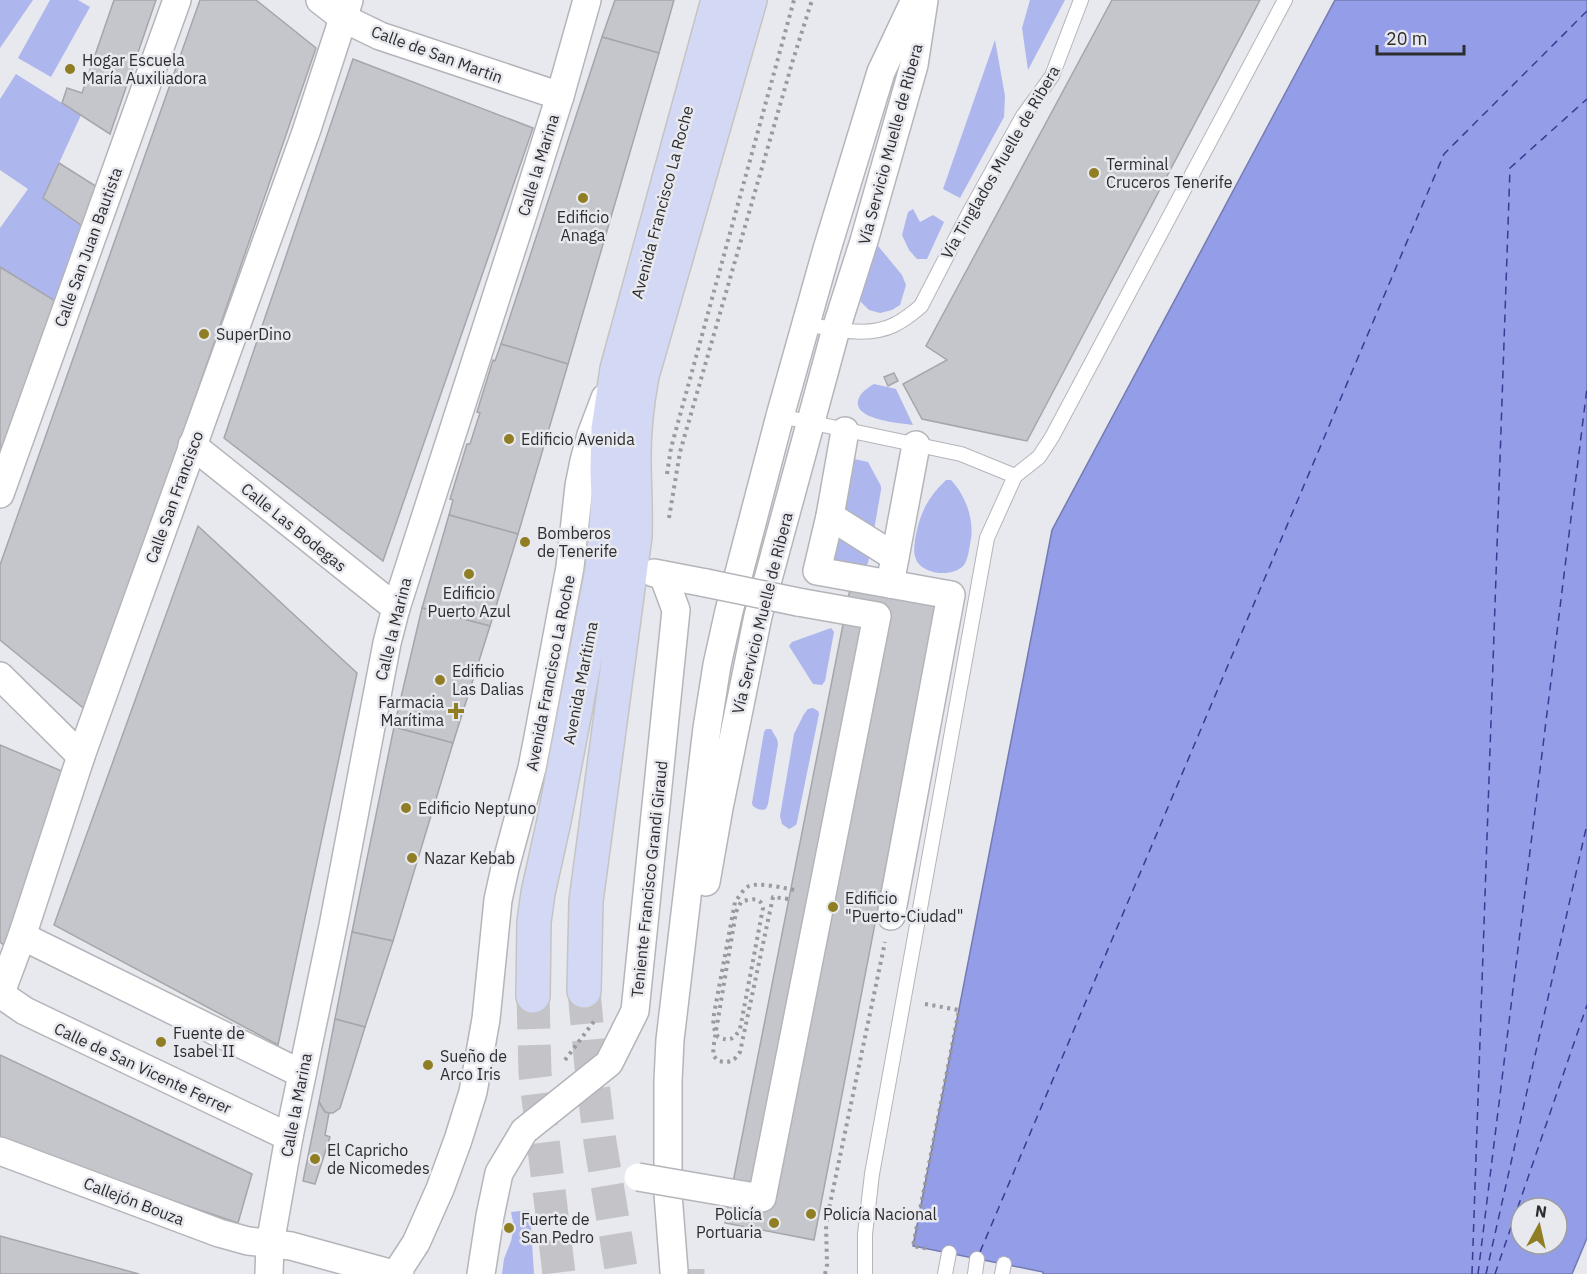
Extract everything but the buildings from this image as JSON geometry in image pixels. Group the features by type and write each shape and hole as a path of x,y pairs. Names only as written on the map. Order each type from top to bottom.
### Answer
{"main road":[{"name":"Avenida Francisco La Roche","path":"629,373 717,0"},
{"name":"Avenida Francisco La Roche","path":"629,373 750,0"},
{"name":"Avenida Marítima","path":"584,991 586,901 635,536 635,428 629,373"},
{"name":"Avenida Marítima","path":"533,996 533,932 538,893 602,570 608,496 608,429 629,373"}],"street":[{"name":"Calle San Juan Bautista","path":"0,494 177,0"},
{"name":"Calle de San Martin","path":"320,0 346,9 380,36 560,96"},
{"name":"Calle la Marina","path":"269,1274 270,1244 289,1137 335,915 387,643 396,608 560,96 587,0"},
{"name":"Vía Servicio Muelle de Ribera","path":"915,0 881,72 826,249 780,416 717,665 707,728 670,1040 668,1194 682,1270 687,1241 684,1192 684,1085 696,954 719,808 758,616 836,329 864,241 914,65 924,0"},
{"name":"Calle San Francisco","path":"0,995 22,936 81,756 306,132 346,9"},
{"name":"Avenida Francisco La Roche","path":"399,1274 440,1190 473,1092 486,1019 498,900 532,768 572,556 584,460 591,435 629,373"},
{"path":"846,431 817,571 951,595 891,916"},
{"name":"Calle Las Bodegas","path":"192,445 396,608"},
{"path":"890,584 916,445"},
{"path":"830,516 895,558"},
{"name":"Teniente Francisco Grandi Giraud","path":"481,1274 489,1216 499,1173 524,1131 609,1063 635,1011 676,610 658,574 877,616 822,894"},
{"path":"0,676 81,756"},
{"path":"638,1177 762,1198 822,894"},
{"path":"22,936 302,1074"},
{"name":"Calle de San Vicente Ferrer","path":"0,995 25,1011 289,1137"},
{"name":"Callejón Bouza","path":"0,1151 219,1233 248,1241 301,1248 393,1274"}],"lane":[{"name":"Vía Tinglados Muelle de Ribera","path":"836,329 858,332 881,329 908,317 921,306 1023,116 1052,76 1081,0"},
{"path":"865,1274 865,1234 872,1174 987,538 1015,476 1039,457 1052,437 1285,0"},
{"path":"806,324 836,329"},
{"path":"780,416 961,454 1015,476"},
{"path":"945,1274 949,1253"},
{"path":"975,1274 977,1259"}],"path":[{"path":"667,480 671,448 794,0"},
{"path":"668,522 680,452 812,0"},
{"path":"788,899 773,897 740,1052 735,1060 728,1063 718,1061 713,1055 714,1043 716,1032 717,1022 736,912 741,902 752,899 758,900 764,908 740,1029 735,1038 723,1039 718,1037 713,1026 714,1014 735,902 750,885 822,894"},
{"path":"825,1274 827,1265 826,1223 891,916"},
{"path":"903,1000 959,1010 913,1246 949,1253"}],"shaded area":[{"path":"0,0 33,0 0,48"},
{"path":"50,0 78,0 90,7 51,77 18,58"},
{"path":"1030,0 1065,0 1028,70 1022,28"},
{"path":"1335,0 1587,0 1587,1238 1572,1274 1043,1274 1043,1272 913,1246 1052,530"},
{"path":"995,40 1005,96 1004,117 960,198 943,189"},
{"path":"16,74 81,115 43,198 88,230 57,302 0,267 0,228 28,189 0,170 0,99"},
{"path":"913,209 920,222 933,215 944,222 927,259 917,259 909,250 902,235 908,212"},
{"path":"874,241 902,275 906,285 900,305 880,313 869,310 860,301 858,290"},
{"path":"874,384 896,389 913,425 875,418 860,409 858,402 862,393"},
{"path":"850,458 868,462 881,486 874,530 844,514"},
{"path":"946,480 951,480 964,500 970,515 972,531 968,556 964,565 960,569 941,573 928,570 918,563 914,546 925,507"},
{"path":"836,535 870,553 866,566 828,562"},
{"path":"831,628 834,632 825,681 822,685 813,684 789,646 792,642"},
{"path":"813,708 819,714 797,822 789,829 782,824 780,816 794,734 804,714 808,709"},
{"path":"766,729 771,729 778,744 768,804 766,809 761,810 752,803"},
{"path":"530,1210 534,1274 502,1274 514,1227 511,1212"}],"ferry route":[{"path":"980,1252 1444,154 1587,11"},
{"path":"1472,1274 1510,168 1587,99"},
{"path":"1478,1274 1587,388"},
{"path":"1486,1274 1587,824"},
{"path":"1495,1274 1587,1005"}],"tunnel":[{"path":"584,991 600,1142 622,1274"},
{"path":"533,996 535,1073 559,1274"},
{"path":"691,1269 691,1274"}],"place":[{"name":"Hogar Escuela María Auxiliadora","path":"70,69"},
{"name":"Terminal Cruceros Tenerife","path":"1094,173"},
{"name":"Edificio Anaga","path":"583,198"},
{"name":"SuperDino","path":"204,334"},
{"name":"Edificio Avenida","path":"509,439"},
{"name":"Bomberos de Tenerife","path":"525,542"},
{"name":"Edificio Puerto Azul","path":"469,574"},
{"name":"Edificio Las Dalias","path":"440,680"},
{"name":"Farmacia Marítima","path":"456,711"},
{"name":"Edificio Neptuno","path":"406,808"},
{"name":"Nazar Kebab","path":"412,858"},
{"name":"Edificio \"Puerto-Ciudad\"","path":"833,907"},
{"name":"Fuente de Isabel II","path":"161,1042"},
{"name":"Sueño de Arco Iris","path":"428,1065"},
{"name":"El Capricho de Nicomedes","path":"315,1159"},
{"name":"Policía Nacional","path":"811,1214"},
{"name":"Policía Portuaria","path":"774,1223"},
{"name":"Fuerte de San Pedro","path":"509,1228"}]}
